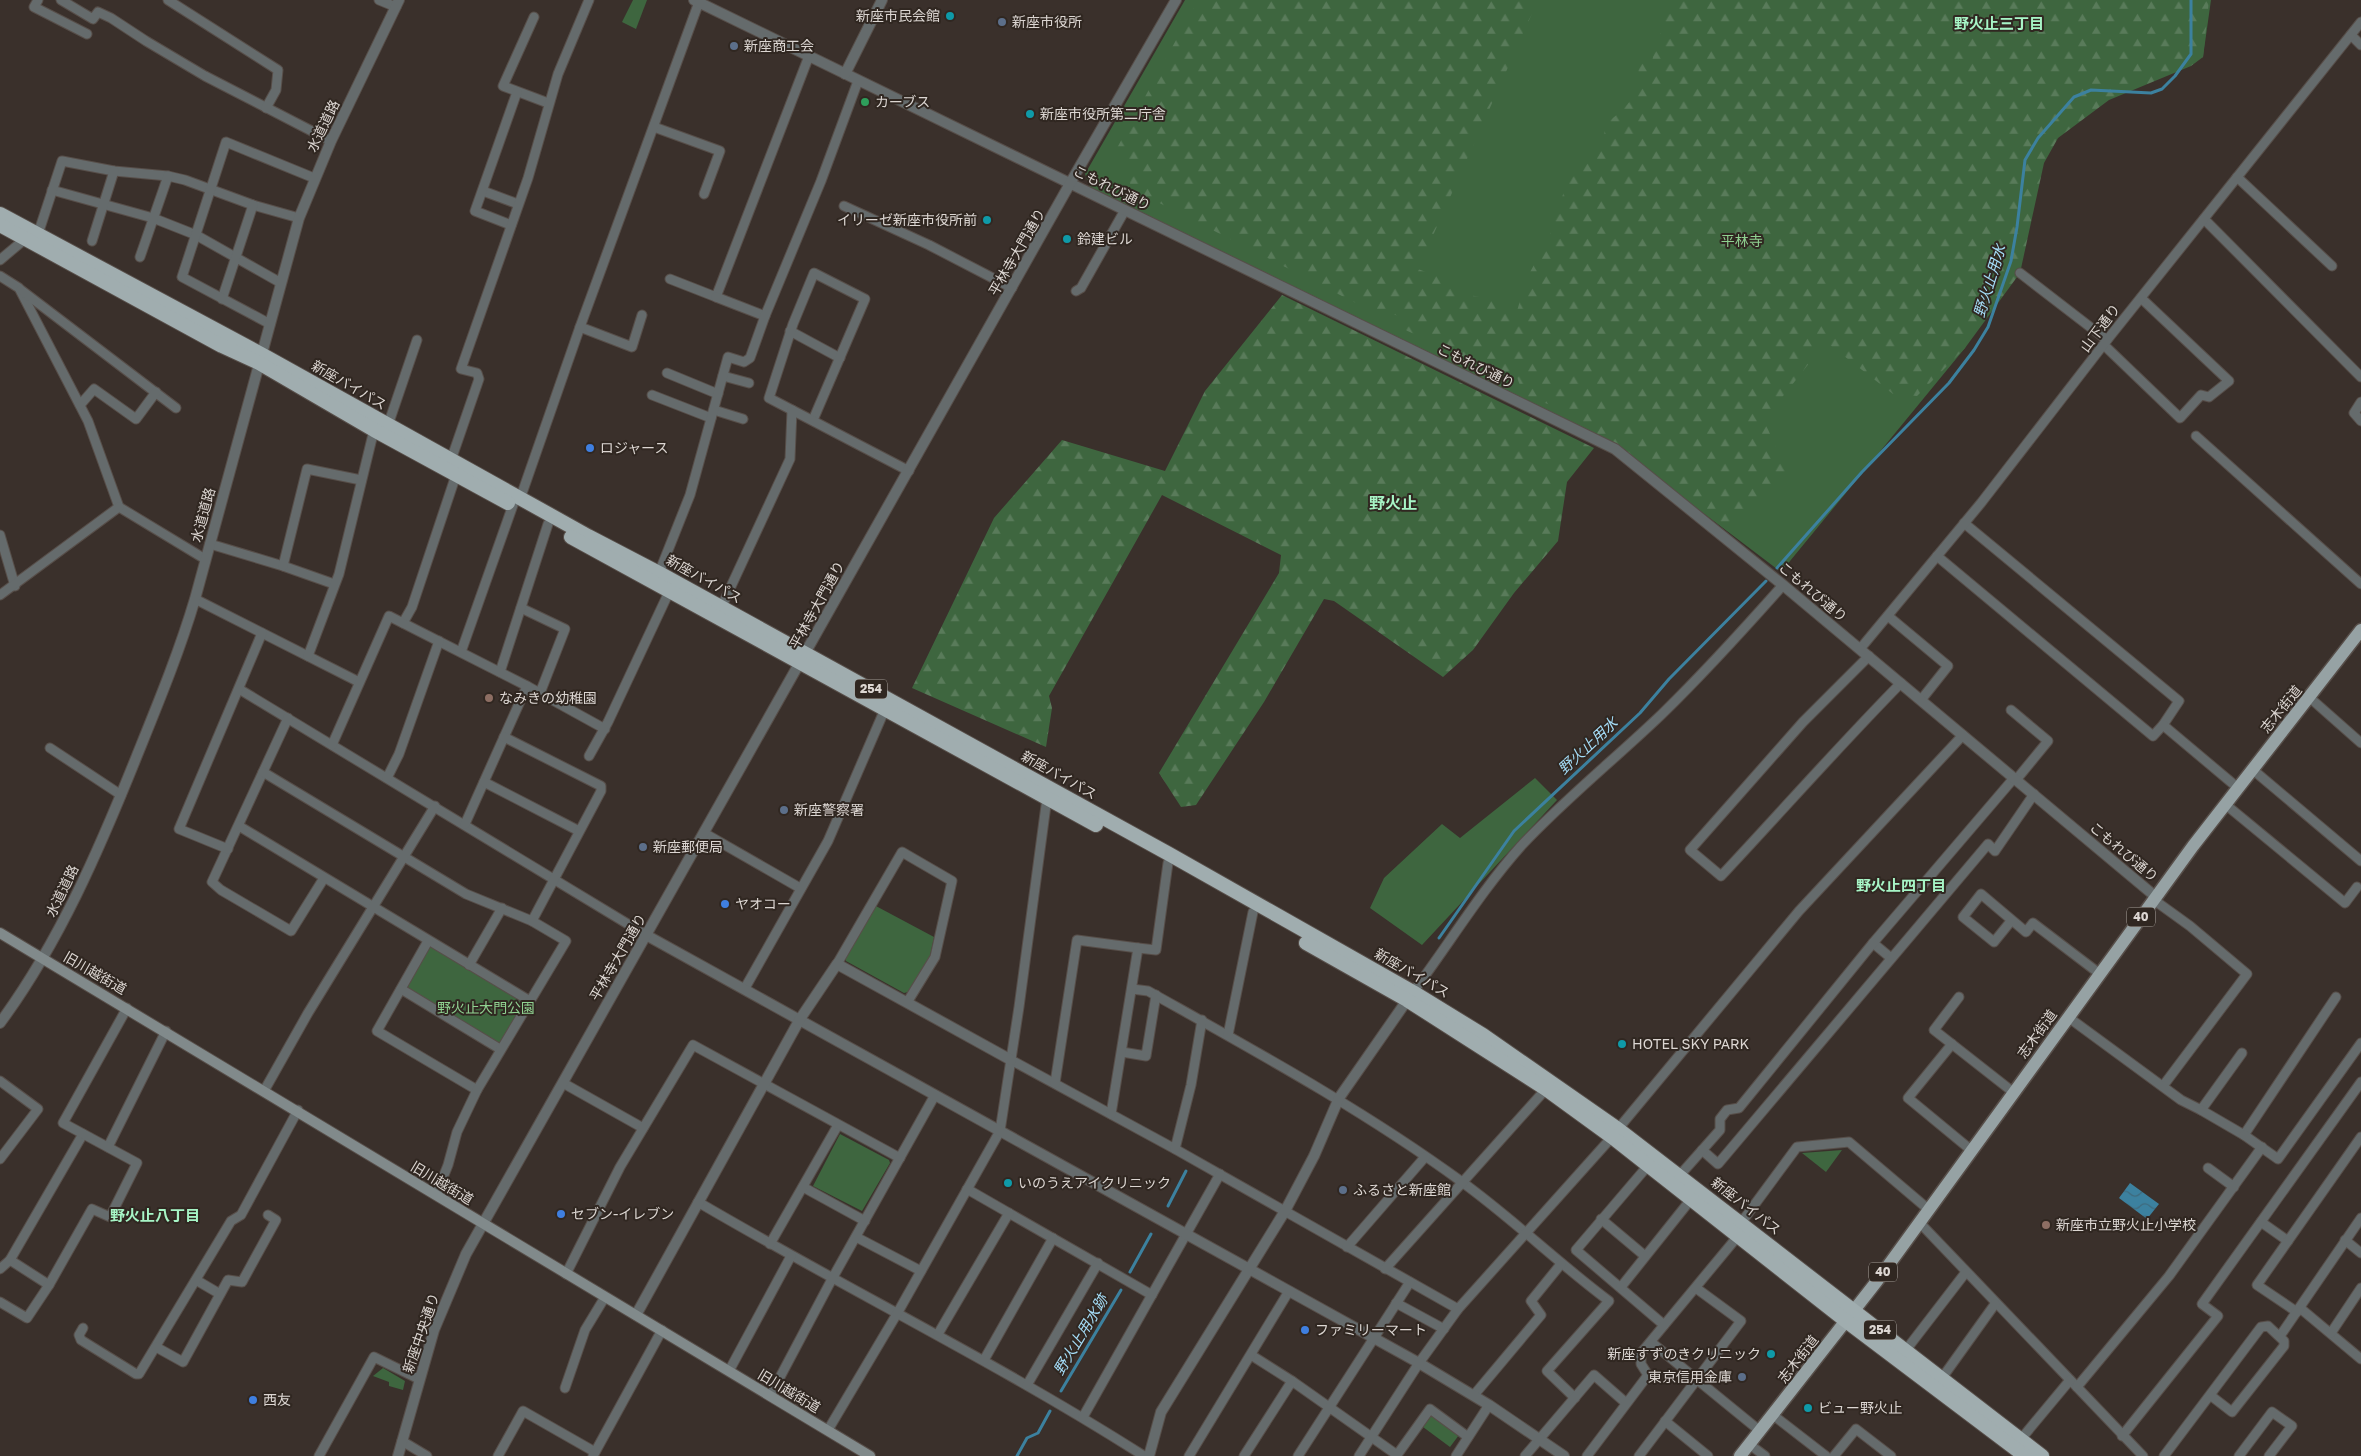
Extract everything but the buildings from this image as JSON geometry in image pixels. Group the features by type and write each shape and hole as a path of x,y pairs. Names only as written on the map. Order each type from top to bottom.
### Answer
{"highway":[{"name":"新座バイパス","path":"0,214 32,237"},
{"name":"新座バイパス","path":"0,225 32,237 388,425 451,460 548,524 668,592 803,659 1410,996 1546,1089 1615,1133"},
{"name":"新座バイパス","path":"260,358 374,430 456,475 517,502 659,573 721,608 885,709 1168,863 1253,912 1483,1035 1652,1161 1692,1198 1739,1229"},
{"name":"新座バイパス","path":"1652,1161 1680,1175 1739,1229 2025,1456"},
{"name":"新座バイパス","path":"1850,1316 1906,1350 2042,1456"}],"main road":[{"name":"志木街道","path":"1740,1456 1850,1316 2225,804 2361,630"},
{"name":"旧川越街道","path":"0,933 298,1110 566,1274 870,1456"}],"street":[{"path":"38,0 34,7 87,34"},
{"path":"60,0 93,18 98,12 111,18 146,42 205,76 331,141"},
{"path":"168,0 278,70 276,90 266,108"},
{"path":"379,0 398,4"},
{"path":"451,460 479,378 477,373 461,369 528,178 548,103 589,0"},
{"path":"845,74 882,0"},
{"name":"平林寺大門通り","path":"483,1223 1176,0"},
{"path":"461,652 654,127 696,1"},
{"name":"こもれび通り","path":"696,1 1615,449 1869,656 2155,898"},
{"name":"水道道路","path":"0,1023 42,958 68,912 121,795 185,632 299,218 331,141 398,4"},
{"path":"534,17 503,86 548,103"},
{"name":"山下通り","path":"1860,649 1964,523 2361,22"},
{"path":"2351,35 2361,45"},
{"path":"716,297 809,56"},
{"path":"659,573 686,504 728,357 744,362 750,358 765,316 821,181 858,81"},
{"path":"511,224 475,211 517,92"},
{"path":"654,127 720,151 704,194"},
{"path":"270,324 182,277 226,142 314,178"},
{"path":"0,260 32,237 62,161 114,171 168,176 211,188 253,204 299,218"},
{"path":"92,241 114,171"},
{"path":"140,258 168,176"},
{"path":"2237,177 2332,266"},
{"path":"52,190 154,218 196,235 281,282"},
{"path":"483,191 518,204"},
{"path":"222,299 253,204"},
{"path":"844,206 929,245 1012,288"},
{"path":"1076,291 1082,288 1125,210"},
{"path":"2204,219 2361,377"},
{"path":"813,420 865,299 814,273 790,331 769,398 909,471"},
{"path":"2020,273 2106,343 2180,418 2201,395 2209,397 2229,381 2141,298"},
{"path":"0,276 20,288 176,408"},
{"path":"670,279 765,316"},
{"path":"20,288 88,421 119,507 205,559"},
{"path":"580,327 632,347 642,315"},
{"path":"790,331 840,358"},
{"path":"388,425 417,340"},
{"path":"667,373 718,394"},
{"path":"722,376 749,383"},
{"path":"80,405 94,388 136,419 156,392"},
{"path":"652,395 712,414 743,419"},
{"path":"2361,402 2354,413 2361,421"},
{"path":"721,608 790,459 792,410"},
{"path":"308,656 339,574 374,430"},
{"path":"2196,436 2361,584"},
{"path":"283,566 307,469 361,480"},
{"path":"402,623 412,607 456,475"},
{"path":"0,595 15,586 119,507"},
{"path":"1937,556 2153,736 2163,725 2180,701 1964,523"},
{"path":"500,672 548,524"},
{"path":"1,539 15,586"},
{"path":"210,544 334,584"},
{"path":"1149,1456 1161,1412 1285,1211 1314,1156 1339,1098 1481,898 1521,846 1590,779 1662,714 1783,585"},
{"path":"589,756 605,729 668,592"},
{"path":"195,598 359,682"},
{"path":"521,608 565,629 540,693"},
{"path":"332,745 389,616 527,686 605,729"},
{"path":"1888,616 1948,666 1921,700"},
{"path":"228,849 179,829 262,633"},
{"path":"387,778 399,754 439,641"},
{"path":"1869,656 1803,722 1690,850 1721,876 1901,683"},
{"path":"465,824 527,686"},
{"path":"239,689 646,935 745,988 1000,1132 1419,1363 1490,1404 1564,1456"},
{"path":"2310,697 2361,743"},
{"path":"745,988 828,841 885,709"},
{"path":"1680,1175 1720,1130 1720,1119 1727,1110 1738,1108 1873,944 2048,741 2011,710"},
{"path":"288,718 212,882 221,890 291,931 324,878"},
{"path":"2163,725 2238,788"},
{"path":"1359,1456 1419,1363 1458,1309 1615,1133 1799,911 1963,735"},
{"path":"504,737 600,786 601,791 532,921"},
{"path":"50,748 121,795"},
{"path":"2252,769 2361,861"},
{"path":"263,772 466,894 532,921 566,941 477,1090 457,1132 448,1165 436,1195"},
{"path":"484,782 579,831"},
{"path":"1702,1150 1718,1164 1988,844 1995,851 2034,794"},
{"path":"828,1430 898,1312 1000,1132 1047,798"},
{"path":"2225,804 2345,903 2357,887"},
{"path":"264,1091 308,1013 435,806"},
{"path":"239,826 530,1001"},
{"path":"704,833 800,888"},
{"path":"636,1315 800,1019 838,964 902,852 952,881 935,957 908,1001"},
{"path":"1055,1083 1077,940 1156,950 1168,863"},
{"path":"2011,921 1994,942 1963,917 1981,894 2026,932 2033,923 2100,974"},
{"path":"2155,898 2247,974 2163,1086"},
{"path":"469,965 502,908"},
{"path":"1228,1035 1253,912"},
{"path":"428,941 377,1031 477,1090"},
{"path":"1873,944 1891,958"},
{"path":"1111,1114 1138,948"},
{"path":"838,964 1220,1174 1458,1309"},
{"path":"401,989 500,1049"},
{"path":"1132,989 1148,991 1156,995 1339,1098 1462,1182 1609,1301 1547,1371 1575,1398"},
{"path":"1122,1052 1146,1056 1156,995"},
{"path":"1960,997 1934,1030 2013,1092"},
{"path":"2244,1135 2336,997"},
{"path":"0,1302 27,1318 49,1285 92,1209 110,1217 137,1164 63,1123 128,1008"},
{"path":"2068,1017 2181,1100 2244,1135 2278,1159 2361,1044"},
{"path":"1175,1149 1191,1085 1202,1020"},
{"path":"108,1147 166,1031"},
{"path":"1952,1044 1908,1098 1971,1150"},
{"path":"566,1274 620,1167 693,1045 900,1158"},
{"path":"2201,1110 2242,1053"},
{"path":"0,1158 38,1109 1,1082"},
{"path":"2122,1436 2218,1316 2202,1304 2361,1082"},
{"path":"563,1083 643,1128"},
{"path":"1385,1269 1546,1089"},
{"path":"770,1396 832,1279 935,1094"},
{"path":"83,1328 79,1335 81,1340 136,1374 139,1374 231,1221 241,1215 298,1110"},
{"path":"770,1244 838,1125"},
{"path":"0,1268 10,1260 83,1134"},
{"path":"2361,1137 2258,1285 2299,1310 2331,1333 2361,1359"},
{"path":"1587,1456 1648,1375 1640,1364 1641,1354 1696,1288 1797,1147 1849,1142 1928,1209"},
{"path":"2077,1387 2169,1276 2262,1148"},
{"path":"1347,1246 1426,1157"},
{"path":"1652,1161 1601,1218 1576,1250 1664,1325"},
{"path":"2208,1168 2234,1187"},
{"path":"1083,1417 1220,1174"},
{"path":"803,1187 865,1221"},
{"path":"966,1189 1152,1295"},
{"path":"1620,1287 1692,1198"},
{"path":"698,1202 832,1279 898,1312 984,1360 1083,1417 1144,1456"},
{"path":"938,1334 1009,1213"},
{"path":"156,1347 183,1362 228,1280 242,1282 276,1220 268,1215"},
{"path":"1601,1218 1645,1256"},
{"path":"2280,1336 2361,1218"},
{"path":"1919,1222 1995,1304 2143,1456"},
{"path":"2261,1222 2288,1241"},
{"name":"新座中央通り","path":"398,1456 434,1330 447,1298 483,1223"},
{"path":"856,1237 921,1271"},
{"path":"984,1360 1053,1238"},
{"path":"2345,1240 2361,1253"},
{"path":"729,1371 791,1256"},
{"path":"10,1260 49,1285"},
{"path":"1027,1385 1098,1263"},
{"path":"1474,1395 1542,1315 1531,1301 1562,1264"},
{"path":"1906,1350 1966,1272"},
{"path":"196,1280 220,1294"},
{"path":"1298,1456 1372,1338 1410,1282"},
{"path":"1638,1456 1741,1322 1696,1288"},
{"path":"2331,1333 2358,1301 2361,1288"},
{"path":"1189,1456 1289,1291"},
{"path":"565,1388 585,1330 606,1297"},
{"path":"1396,1303 1444,1329"},
{"path":"1942,1378 1995,1304"},
{"path":"2164,1456 2261,1327 2268,1326 2284,1341 2284,1346 2232,1412 2210,1395"},
{"path":"498,1456 523,1411 594,1454 662,1330"},
{"path":"1651,1342 1760,1432"},
{"path":"1251,1355 1292,1381 1397,1455 1430,1409 1468,1437"},
{"path":"319,1456 374,1357 419,1379"},
{"path":"1525,1456 1594,1375 1626,1402"},
{"path":"2021,1439 2070,1380"},
{"path":"1244,1456 1292,1381"},
{"path":"1456,1456 1490,1404"},
{"path":"2239,1456 2272,1412 2292,1426 2269,1456"},
{"path":"1773,1415 1826,1456"},
{"path":"1665,1422 1708,1456"},
{"path":"1834,1456 1856,1429 1891,1456"},
{"path":"402,1441 427,1456"},
{"path":"1749,1444 1765,1456"}],"green space":[{"path":"633,0 647,0 636,29 622,22"},
{"name":"平林寺","path":"1185,0 2211,0 2203,57 2067,106 2008,240 1965,348 1781,572 1607,440 1393,339 1090,187 1085,174"},
{"name":"平林寺","path":"1198,0 1538,0 1418,269 1447,278 1459,284 1470,295 1493,300 1513,317 1517,311 1522,294 1528,286 1529,274 1550,236 1556,203 1562,198 1565,187 1571,178 1571,169 1599,145 1605,132 1605,124 1621,112 1632,98 1637,83 1638,64 1643,62 1651,67 1656,41 1662,31 1665,0 2209,0 2203,57 2191,66 2109,100 2058,138 2044,163 2020,273 1965,348 1917,396 1893,394 1826,342 1764,420 1787,473 1729,532 1607,440 1568,421 1572,412 1524,396 1515,372 1498,372 1401,328 1405,319 1393,314 1389,320 1132,189 1117,148"},
{"path":"1282,295 1594,448 1567,482 1558,541 1514,593 1473,650 1443,677 1334,601 1324,599 1264,702 1196,805 1181,807 1159,773 1279,573 1281,555 1162,495 1049,696 1052,708 1046,747 912,688 994,518 1062,440 1165,471 1205,391"},
{"path":"1535,778 1557,800 1422,945 1370,908 1384,878 1442,824 1460,838"},
{"path":"874,905 934,937 930,956 908,992 904,993 846,961 845,956"},
{"name":"野火止大門公園","path":"428,941 530,1001 500,1049 401,989"},
{"path":"840,1134 889,1160 890,1163 862,1211 813,1186"},
{"path":"1842,1150 1826,1172 1802,1153"},
{"path":"383,1368 405,1381 403,1390 389,1386 389,1382 373,1376"},
{"path":"1433,1416 1459,1435 1450,1447 1423,1427 1429,1417"}],"water":[{"path":"2130,1183 2159,1204 2147,1219 2119,1198"}],"waterway":[{"name":"野火止用水","path":"1777,568 1862,472 1949,383 1974,350 1988,327 2011,261 2025,160 2038,138 2074,97 2091,90 2151,93 2162,89 2175,76 2191,54 2191,0"},
{"name":"野火止用水","path":"1439,938 1514,831 1640,713 1669,679 1766,581"},
{"name":"野火止用水跡","path":"1168,1206 1186,1171"},
{"name":"野火止用水跡","path":"1130,1272 1151,1234"},
{"name":"野火止用水跡","path":"1061,1391 1121,1290"},
{"name":"野火止用水跡","path":"1017,1456 1027,1438 1038,1433 1050,1411"}],"place":[{"name":"新座市民会館","path":"950,16"},
{"name":"新座市役所","path":"1002,22"},
{"name":"新座商工会","path":"734,46"},
{"name":"カーブス","path":"865,102"},
{"name":"新座市役所第二庁舎","path":"1030,114"},
{"name":"イリーゼ新座市役所前","path":"987,220"},
{"name":"鈴建ビル","path":"1067,239"},
{"name":"ロジャース","path":"590,448"},
{"name":"なみきの幼稚園","path":"489,698"},
{"name":"新座警察署","path":"784,810"},
{"name":"新座郵便局","path":"643,847"},
{"name":"ヤオコー","path":"725,904"},
{"name":"HOTEL SKY PARK","path":"1622,1044"},
{"name":"いのうえアイクリニック","path":"1008,1183"},
{"name":"ふるさと新座館","path":"1343,1190"},
{"name":"セブン-イレブン","path":"561,1214"},
{"name":"新座市立野火止小学校","path":"2046,1225"},
{"name":"ファミリーマート","path":"1305,1330"},
{"name":"新座すずのきクリニック","path":"1771,1354"},
{"name":"東京信用金庫","path":"1742,1377"},
{"name":"西友","path":"253,1400"},
{"name":"ビュー野火止","path":"1808,1408"}],"district":[{"name":"野火止三丁目","path":"1999,24"},
{"name":"野火止","path":"1393,503"},
{"name":"野火止四丁目","path":"1901,886"},
{"name":"野火止八丁目","path":"155,1216"}]}
